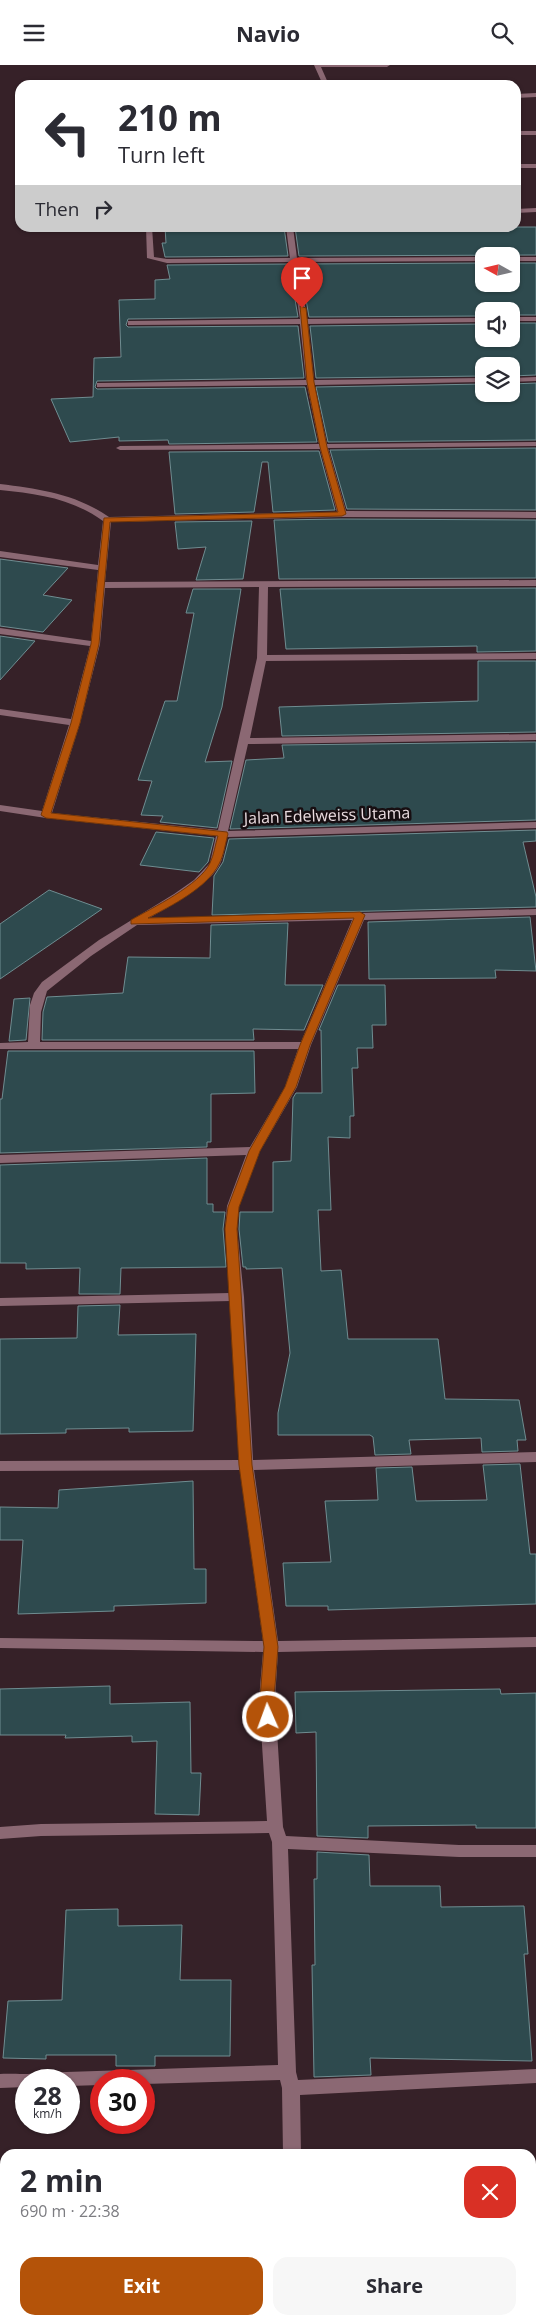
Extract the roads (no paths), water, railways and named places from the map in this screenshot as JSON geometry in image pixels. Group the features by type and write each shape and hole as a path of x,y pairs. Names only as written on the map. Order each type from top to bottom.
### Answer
{"street":[{"path":"324,80 318,65 387,65"},
{"path":"521,96 536,95"},
{"path":"521,133 536,133"},
{"path":"521,166 536,166"},
{"path":"521,211 536,211"},
{"path":"149,232 151,258 158,260 475,259"},
{"path":"290,232 304,322 310,382 324,447 342,514"},
{"path":"520,259 536,259"},
{"path":"520,319 536,319"},
{"path":"131,323 475,320"},
{"path":"520,380 536,379"},
{"path":"100,385 475,380"},
{"path":"120,448 536,444"},
{"path":"0,487 68,497 92,508 107,520 342,514 536,515"},
{"path":"46,815 75,723 95,644 107,520"},
{"path":"0,554 103,568"},
{"path":"34,1046 35,1013 39,994 51,980 94,948 135,922 174,901 205,877 215,864 262,658 264,583"},
{"path":"101,585 536,583"},
{"path":"0,631 95,644"},
{"path":"262,658 536,656"},
{"path":"0,712 75,723"},
{"path":"244,741 536,737"},
{"name":"Jalan Edelweiss Utama","path":"0,807 46,815 223,834 536,825"},
{"path":"135,922 360,915 536,913"},
{"path":"292,2149 277,1834 267,1699 271,1647 246,1465 237,1297 231,1229 233,1207 254,1151 291,1087 305,1045 360,915"},
{"path":"0,1046 305,1045"},
{"path":"0,1159 254,1151"},
{"path":"0,1301 237,1297"},
{"path":"0,1466 246,1465 536,1457"},
{"path":"0,1643 271,1647 536,1642"},
{"path":"0,1833 41,1830 277,1834 459,1851 536,1851"},
{"path":"80,2080 289,2080 536,2076"},
{"path":"0,2081 15,2080"}]}
